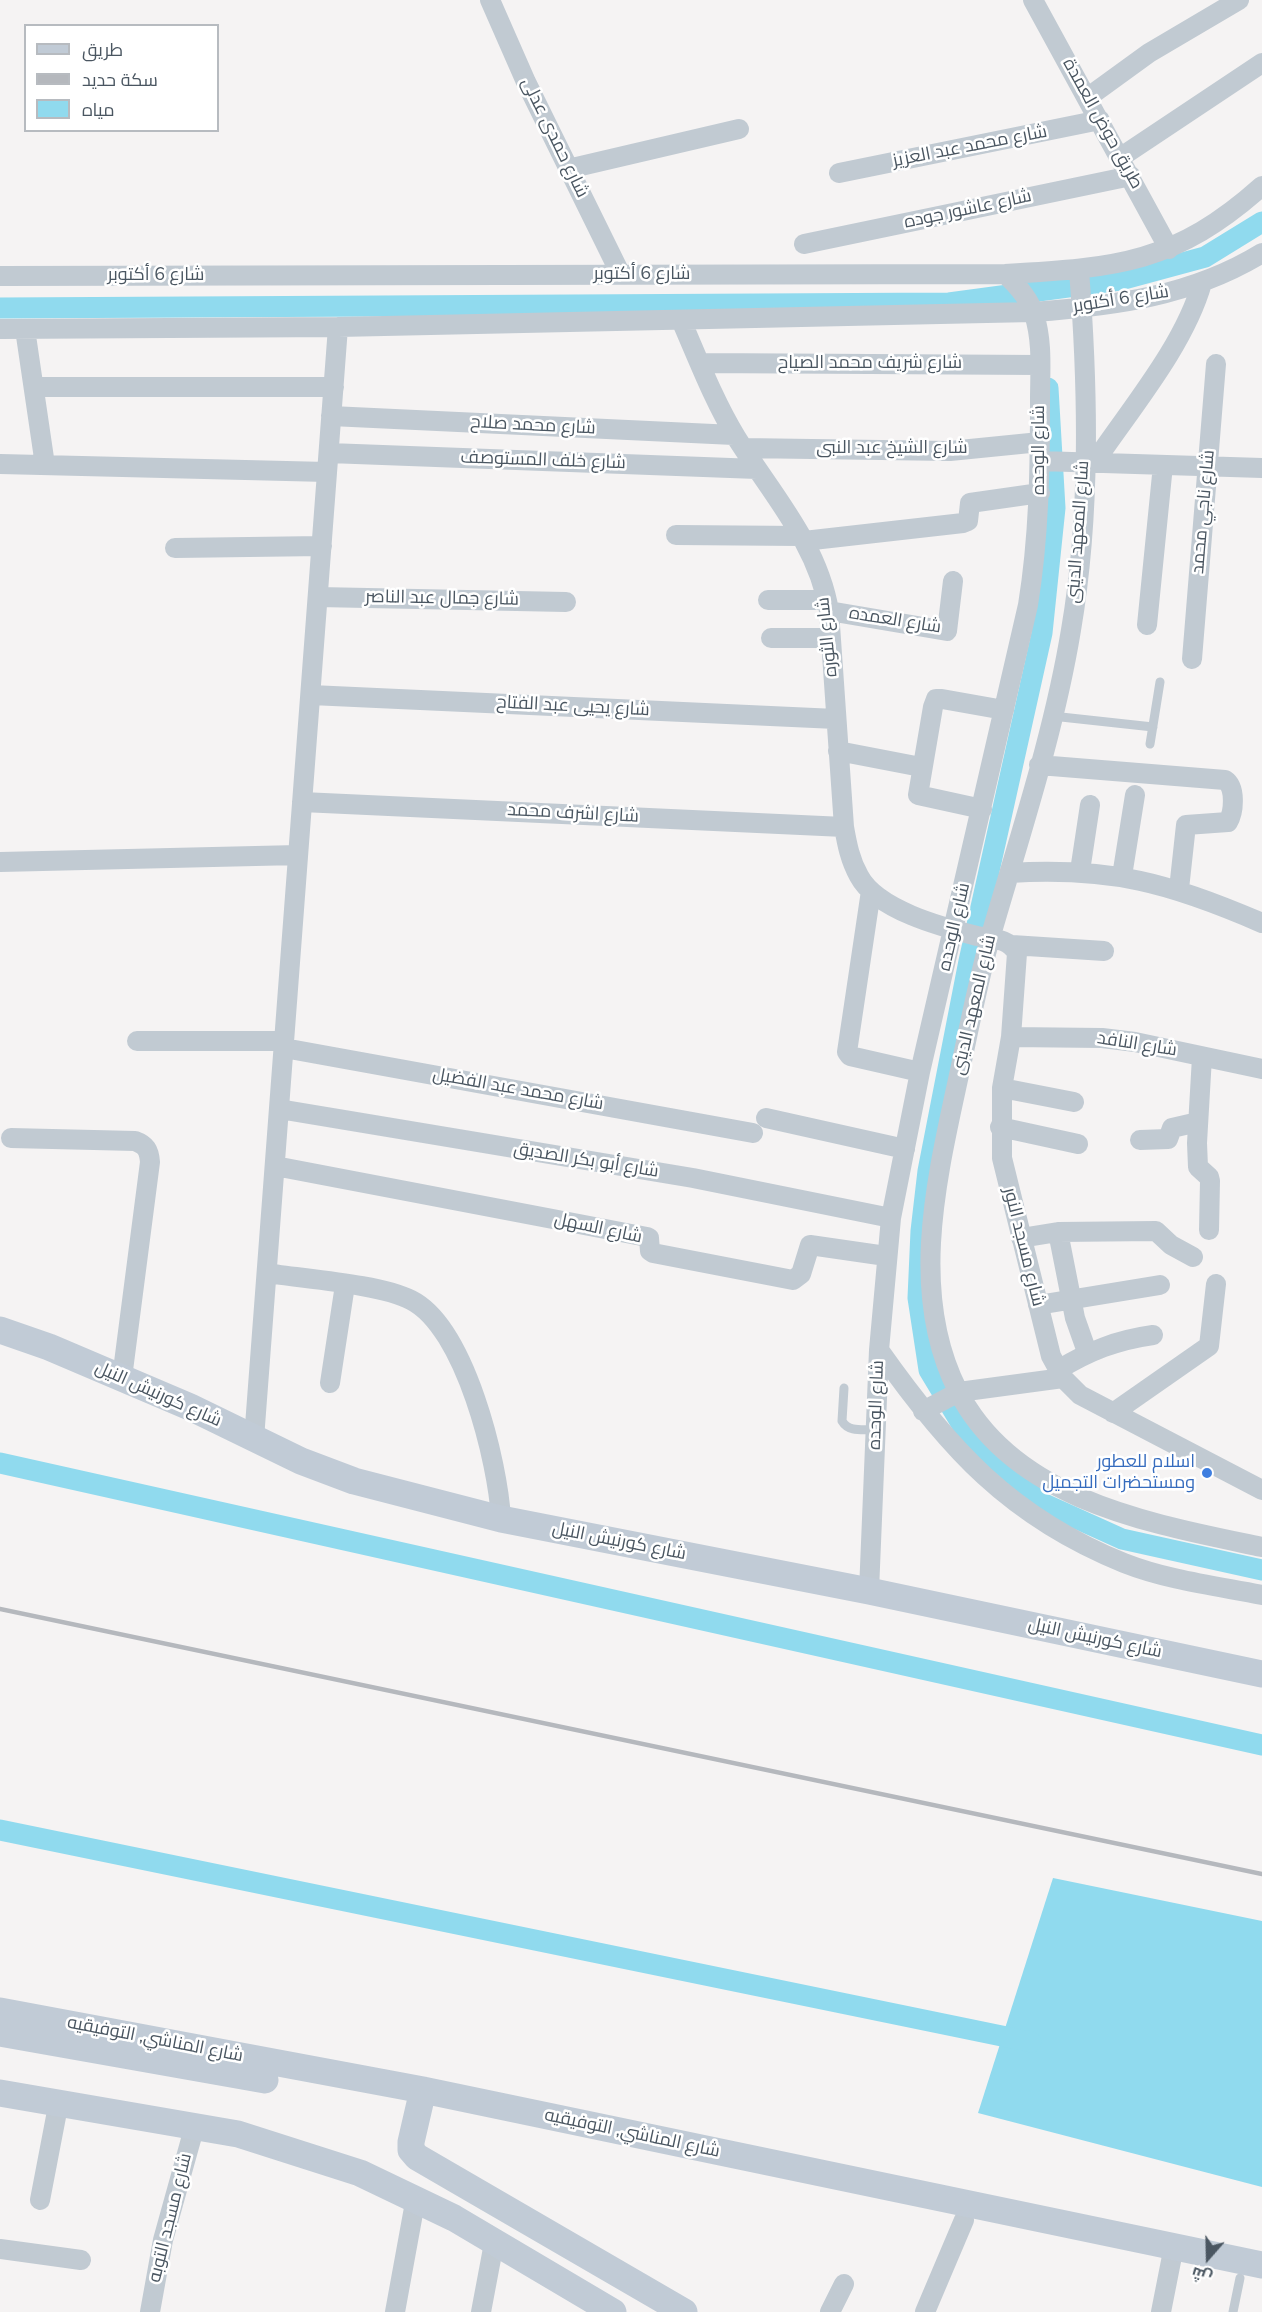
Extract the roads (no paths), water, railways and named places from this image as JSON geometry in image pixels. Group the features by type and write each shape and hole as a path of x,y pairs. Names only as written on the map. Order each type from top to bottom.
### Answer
{"main road":[{"name":"شارع كورنيش النيل","path":"0,1330 49,1347 122,1378 301,1461 354,1481 501,1518 1262,1674"},
{"name":"شارع المناشي, التوفيقيه","path":"0,2011 1173,2254 1255,2276"},
{"name":"شارع المناشي, التوفيقيه","path":"0,2033 420,2099 964,2220 1173,2254"},
{"path":"0,2093 195,2125 238,2134 327,2161 416,2198 613,2312"},
{"path":"420,2099 411,2142 411,2150 417,2157 684,2312"}],"street":[{"name":"شارع حمدى عدلى","path":"490,0 568,169 621,275"},
{"name":"طريق حوض العمدة","path":"1033,0 1121,157 1169,249"},
{"path":"1088,98 1149,53 1239,0"},
{"path":"1121,157 1262,63"},
{"name":"شارع محمد عبد العزيز","path":"839,173 1100,120"},
{"path":"568,169 739,129"},
{"name":"شارع عاشور جوده","path":"804,244 1131,176"},
{"name":"شارع 6 أكتوبر","path":"0,276 1005,273 1079,270 1130,261 1169,249 1230,214 1262,186"},
{"name":"شارع 6 أكتوبر","path":"0,329 338,327 1033,312 1128,303 1202,283 1262,253"},
{"name":"شارع المعهد الدينى","path":"1079,270 1089,463 1077,590 1052,716 990,939 954,1096 932,1220 930,1264 934,1308 942,1351 959,1392 984,1429 1015,1460 1053,1484 1092,1502 1168,1527 1262,1547"},
{"name":"شارع الوحده","path":"869,1592 879,1350 891,1218 920,1072 982,809 1028,605 1036,558 1040,493 1039,338 1033,312 1021,290 1005,273"},
{"path":"1089,463 1174,344 1196,304 1202,283"},
{"name":"شارع الثوره","path":"681,320 739,441 813,558 828,605 844,827 849,855 860,878 871,891 908,913 954,930"},
{"path":"254,1439 338,327"},
{"path":"25,329 45,465"},
{"name":"شارع شريف محمد الصياح","path":"700,363 1040,365"},
{"name":"شارع ناجي محمد","path":"1192,659 1216,364"},
{"path":"34,387 334,387"},
{"name":"شارع محمد صلاح","path":"332,416 739,441"},
{"name":"شارع الشيخ عبد النبى","path":"739,441 950,451 1040,452 1089,463 1262,468"},
{"name":"شارع خلف المستوصف","path":"0,464 328,462 757,469"},
{"path":"1147,625 1163,465"},
{"path":"676,535 802,538 963,523 968,521 970,503 1040,493"},
{"path":"175,548 322,546"},
{"name":"شارع العمده","path":"828,605 947,631 953,581"},
{"name":"شارع جمال عبد الناصر","path":"318,597 566,602"},
{"path":"768,600 828,605"},
{"path":"771,638 830,638"},
{"name":"شارع يحيى عبد الفتاح","path":"310,695 836,719"},
{"path":"982,809 921,798 917,789 936,699 1004,710"},
{"path":"838,751 921,767"},
{"path":"1039,765 1225,780 1230,784 1232,789 1228,822 1186,825 1179,889"},
{"path":"1122,876 1135,795"},
{"name":"شارع اشرف محمد","path":"302,802 844,827"},
{"path":"1080,871 1090,805"},
{"path":"0,862 298,855"},
{"path":"1010,873 1080,871 1122,876 1179,889 1262,923"},
{"path":"871,891 847,1052 850,1056 920,1072"},
{"path":"954,930 1004,940 1012,945 1104,951"},
{"name":"شارع مسجد النور","path":"1012,945 1017,953 1018,963 1011,1037 1002,1088 1000,1127 1002,1158 1051,1356 1060,1374 1080,1395 1262,1490"},
{"name":"شارع النافد","path":"1011,1037 1102,1038 1135,1042 1262,1069"},
{"name":"شارع محمد عبد الفضيل","path":"136,1041 284,1044 904,1149"},
{"path":"1202,1057 1198,1167 1210,1181 1209,1230"},
{"path":"1002,1088 1074,1102"},
{"name":"شارع أبو بكر الصديق","path":"279,1109 652,1171 891,1218"},
{"path":"1140,1140 1168,1139 1172,1128 1198,1122"},
{"path":"1000,1127 1078,1144"},
{"path":"11,1138 135,1141 143,1144 149,1151 150,1162 122,1378"},
{"name":"شارع السهل","path":"275,1166 647,1237 650,1251 653,1253 793,1280 801,1274 810,1245 886,1256"},
{"path":"1021,1238 1058,1232 1156,1231 1171,1245 1192,1257"},
{"path":"1058,1232 1071,1299 1087,1352"},
{"path":"267,1273 394,1293 411,1300 440,1324 450,1340 487,1432 497,1475 501,1518"},
{"path":"1113,1413 1209,1346 1216,1284"},
{"path":"330,1383 345,1285"},
{"path":"1038,1305 1160,1285"},
{"path":"923,1411 959,1392 1060,1374 1087,1352 1119,1340 1153,1335"},
{"path":"879,1350 947,1441 986,1479 1029,1513 1076,1541 1137,1567 1182,1580 1262,1595"},
{"path":"40,2200 59,2101"},
{"name":"شارع مسجد التوبه","path":"150,2312 163,2240 195,2125"},
{"path":"395,2312 416,2198"},
{"path":"925,2312 964,2220"},
{"path":"481,2312 494,2243"},
{"path":"0,2249 81,2260"},
{"path":"1161,2312 1173,2254"},
{"path":"830,2312 844,2284"}],"lane":[{"path":"1150,744 1160,682"},
{"path":"1052,716 1153,727"},
{"path":"844,1388 842,1421 845,1426 849,1429 876,1430"},
{"path":"1233,2312 1255,2276"}],"water":[{"path":"1053,1878 1262,1921 1262,2187 978,2113"}],"waterway":[{"path":"0,308 949,303 1120,280 1205,257 1262,222"},
{"path":"1048,388 1055,508 1042,633 969,961 928,1171 921,1231 918,1298 929,1370 973,1443 1040,1502 1122,1539 1262,1570"},
{"path":"0,1463 1262,1745"},
{"path":"0,1830 1031,2042"}],"railway":[{"path":"0,1609 1262,1874"}],"place":[{"name":"اسلام للعطور ومستحضرات التجميل","path":"1207,1473"}]}
